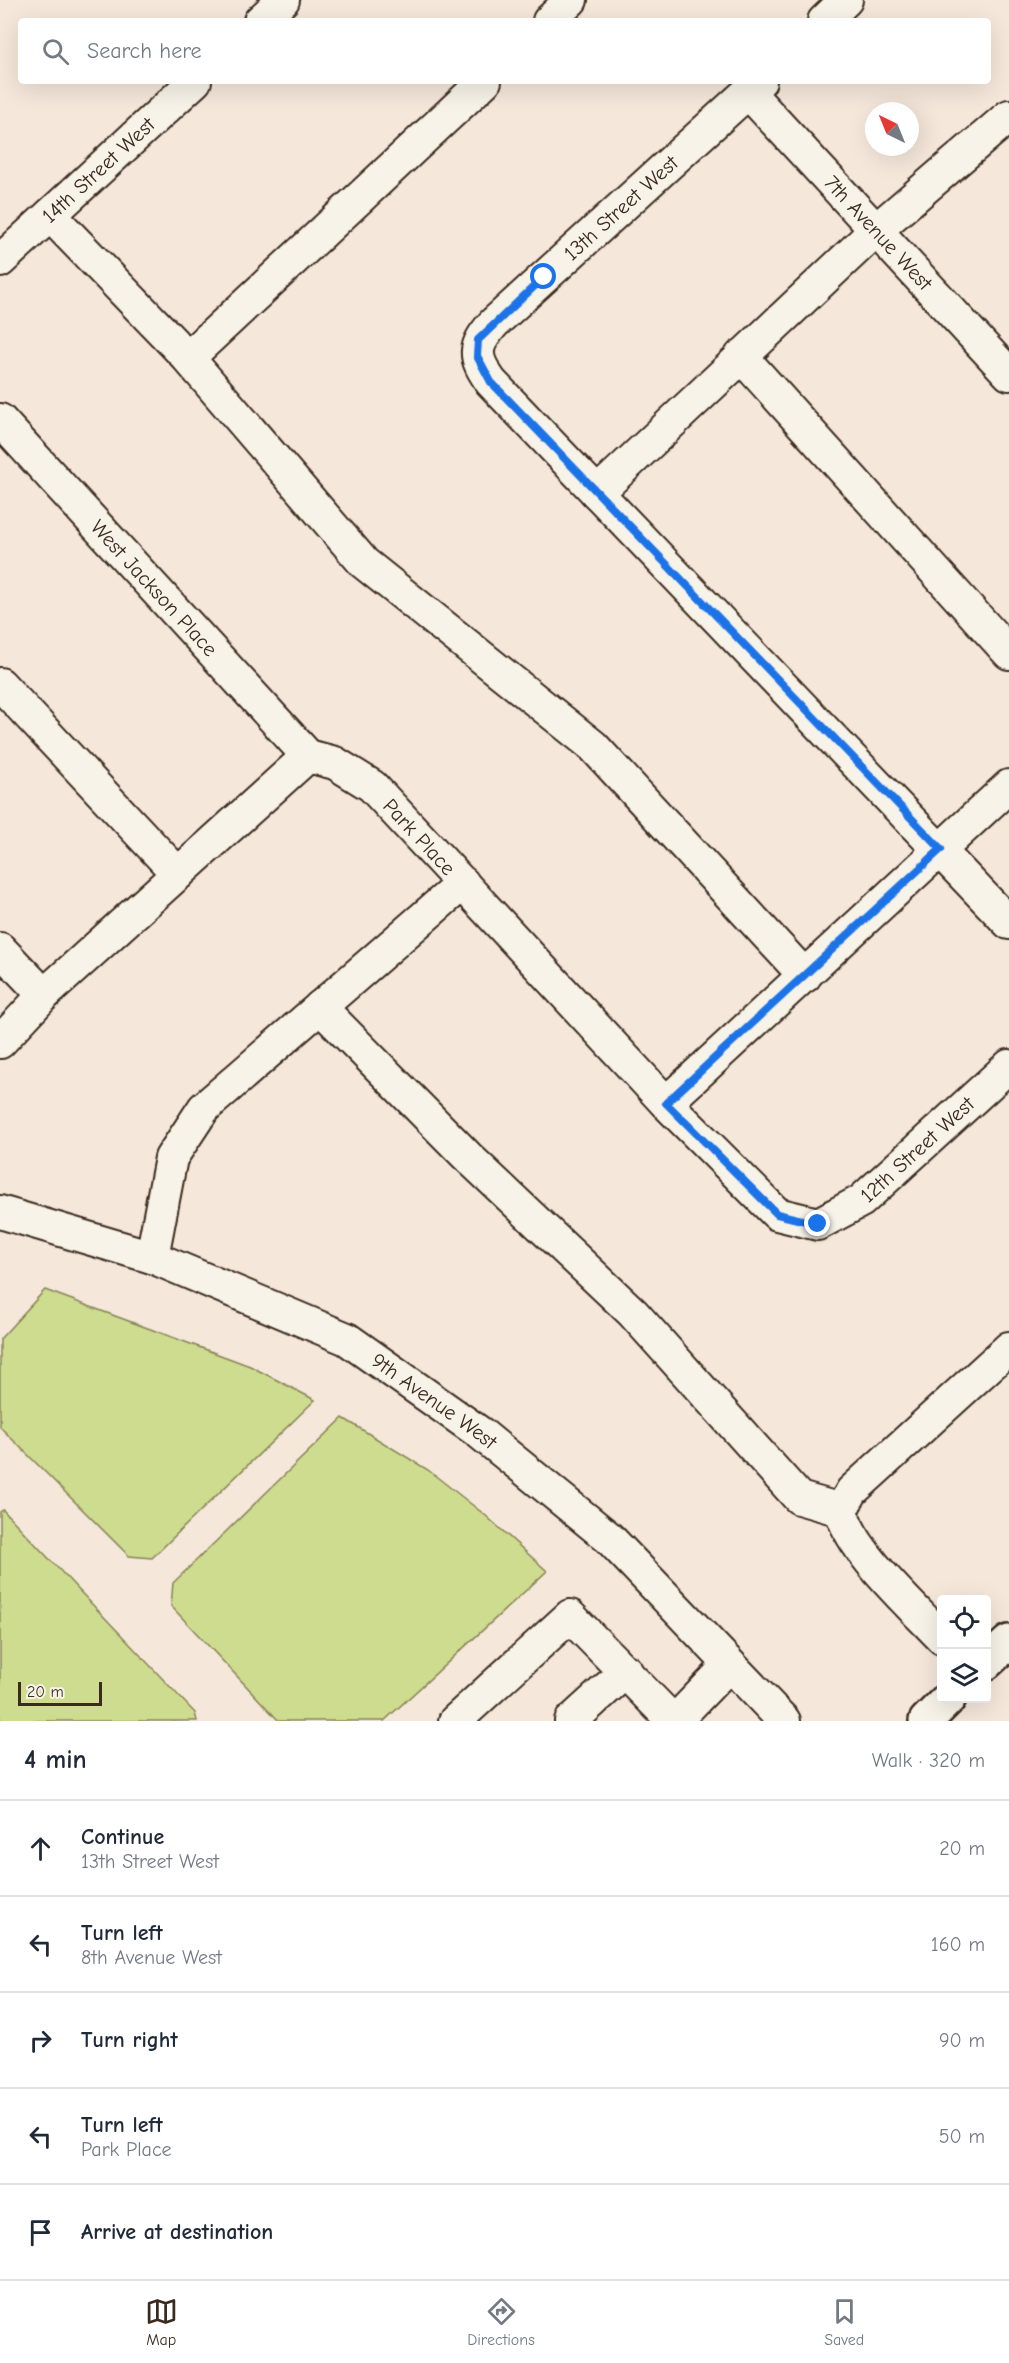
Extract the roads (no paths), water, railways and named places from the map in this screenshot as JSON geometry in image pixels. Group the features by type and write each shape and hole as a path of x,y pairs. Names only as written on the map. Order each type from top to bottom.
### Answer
{"main road":[{"path":"991,1659 1009,1642"},
{"path":"926,1721 944,1703"}],"street":[{"path":"263,18 283,0"},
{"path":"552,18 571,0"},
{"path":"827,18 846,0"},
{"name":"14th Street West","path":"0,261 192,84"},
{"path":"188,358 482,84"},
{"name":"7th Avenue West","path":"754,87 876,230 1009,374"},
{"name":"13th Street West","path":"597,493 491,382 477,356 478,340 754,87"},
{"path":"1009,116 876,230 597,493 941,849 1009,923"},
{"path":"50,215 188,358 364,563 592,746 805,976"},
{"path":"741,356 1009,653"},
{"name":"West Jackson Place","path":"0,420 308,756"},
{"path":"0,684 178,874"},
{"path":"0,1042 44,995 308,756"},
{"name":"Park Place","path":"308,756 335,763 372,786 666,1103 777,1214 818,1224"},
{"path":"666,1103 1009,786"},
{"path":"152,1257 171,1158 204,1108 463,884"},
{"path":"0,949 44,995"},
{"path":"320,1007 467,1156 633,1313 799,1498 841,1510"},
{"name":"12th Street West","path":"818,1224 861,1201 1009,1066"},
{"name":"9th Avenue West","path":"0,1212 152,1257 347,1339 480,1434 609,1538 784,1721"},
{"path":"937,1633 859,1547 844,1524 841,1510 852,1491 1009,1348"},
{"path":"455,1721 570,1616 674,1721 729,1665"},
{"path":"572,1721 626,1671"}]}
